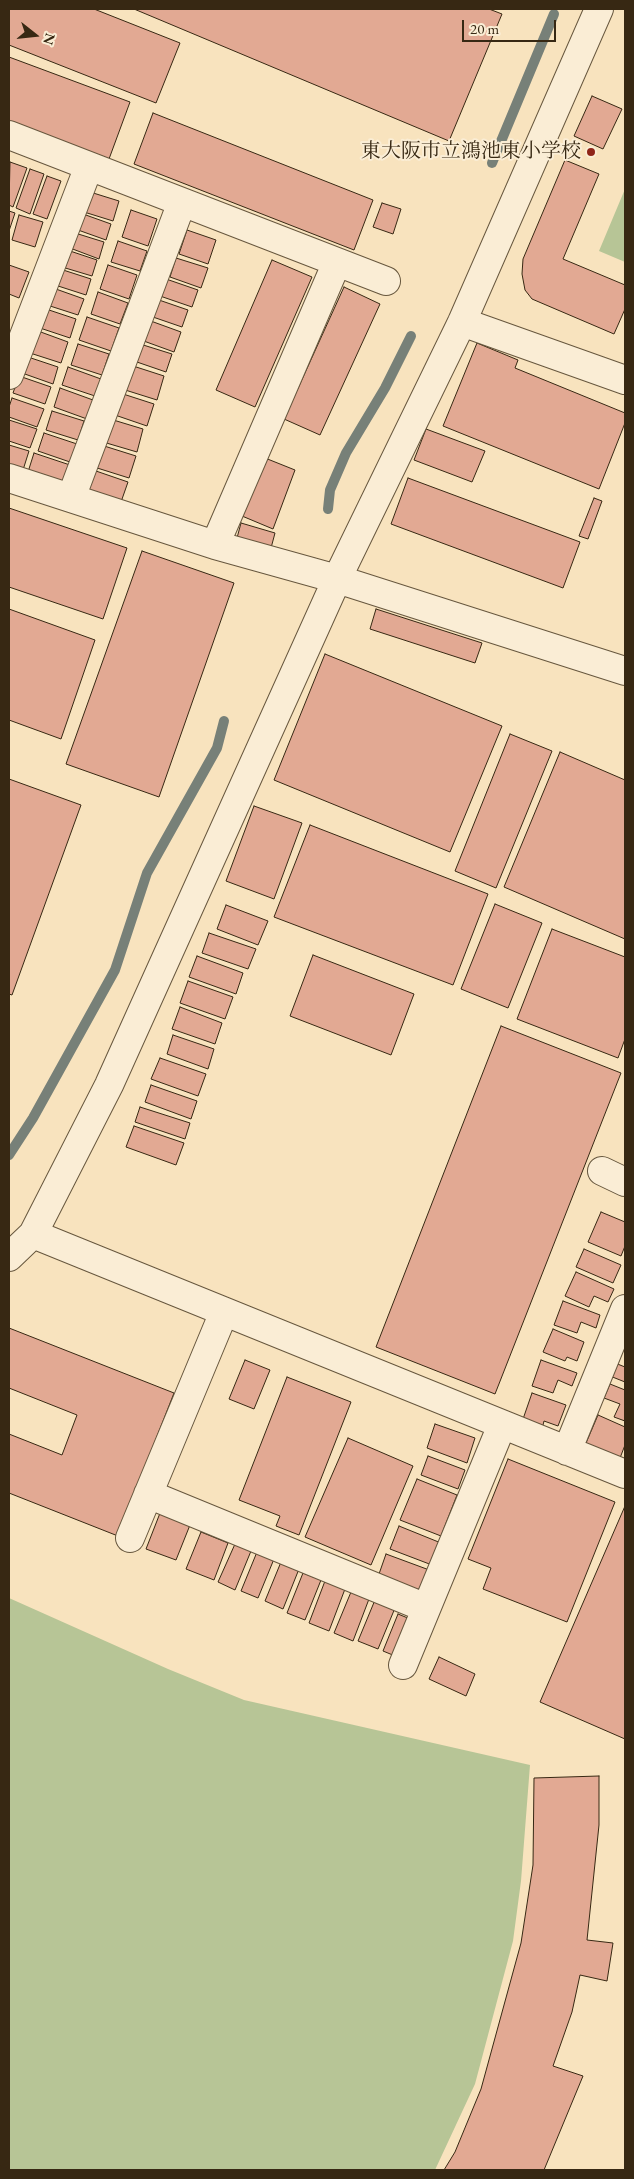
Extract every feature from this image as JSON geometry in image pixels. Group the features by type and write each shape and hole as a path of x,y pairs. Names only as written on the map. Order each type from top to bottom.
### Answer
{"street":[{"path":"9,1257 33,1234 110,1085 337,579 462,322 599,9"},
{"path":"9,135 386,281"},
{"path":"9,375 89,166"},
{"path":"71,498 182,202"},
{"path":"215,544 337,262"},
{"path":"462,322 625,380"},
{"path":"9,478 215,544 337,579 625,671"},
{"path":"33,1234 625,1474"},
{"path":"567,1451 625,1309"},
{"path":"130,1538 224,1312"},
{"path":"403,1665 502,1425"},
{"path":"148,1494 426,1608"}],"green space":[{"path":"625,189 625,262 599,251"},
{"path":"9,1598 168,1669 244,1700 530,1765 521,1881 513,1941 475,2084 435,2170 9,2170"}],"building":[{"path":"9,9 94,9 180,43 156,103 9,45"},
{"path":"134,9 489,9 502,14 449,141"},
{"path":"9,57 130,102 109,159 9,122"},
{"path":"592,96 622,109 603,149 574,136"},
{"path":"153,113 373,200 354,250 134,164"},
{"path":"565,160 599,174 563,259 625,285 625,309 614,334 532,299 525,290 522,274 523,259"},
{"path":"10,162 27,168 13,207 9,205"},
{"path":"30,169 44,174 30,214 16,208"},
{"path":"47,176 61,181 47,219 33,214"},
{"path":"90,192 119,201 113,221 84,212"},
{"path":"382,203 401,209 393,234 373,227"},
{"path":"131,210 157,219 148,246 122,237"},
{"path":"9,211 15,213 9,231"},
{"path":"83,214 111,224 106,240 78,230"},
{"path":"19,215 43,222 35,247 12,240"},
{"path":"187,230 216,240 208,264 179,254"},
{"path":"75,233 104,242 99,259 70,248"},
{"path":"118,241 147,251 140,271 111,262"},
{"path":"67,250 97,260 92,276 62,267"},
{"path":"176,258 208,268 201,288 170,277"},
{"path":"272,260 312,277 255,407 216,390"},
{"path":"9,265 29,272 19,298 9,294"},
{"path":"108,265 137,275 129,299 100,289"},
{"path":"60,269 91,279 86,295 55,285"},
{"path":"166,279 198,290 192,307 160,296"},
{"path":"344,287 380,304 320,435 284,419"},
{"path":"53,288 84,299 78,315 47,305"},
{"path":"98,292 128,303 120,324 91,314"},
{"path":"156,299 188,310 182,327 150,316"},
{"path":"46,309 76,319 70,338 40,328"},
{"path":"87,317 119,328 111,351 79,340"},
{"path":"148,320 181,332 174,352 141,340"},
{"path":"38,331 68,342 61,363 30,353"},
{"path":"477,343 518,360 515,368 625,413 625,423 599,489 443,426"},
{"path":"78,344 109,354 102,375 71,365"},
{"path":"140,344 172,354 166,372 134,361"},
{"path":"28,357 58,367 53,384 22,373"},
{"path":"130,365 164,376 157,400 122,389"},
{"path":"68,367 101,379 95,396 62,385"},
{"path":"19,376 51,387 45,404 13,393"},
{"path":"60,388 93,400 87,419 54,407"},
{"path":"120,393 154,404 147,426 112,414"},
{"path":"12,398 44,409 37,427 9,417 9,407"},
{"path":"52,411 84,421 78,440 46,430"},
{"path":"110,419 143,429 137,452 103,442"},
{"path":"9,420 37,429 30,448 9,441"},
{"path":"426,429 485,451 472,482 414,460"},
{"path":"44,433 77,444 70,462 38,451"},
{"path":"9,445 29,451 23,470 9,465"},
{"path":"101,445 136,456 129,478 94,467"},
{"path":"34,453 70,465 63,484 28,472"},
{"path":"265,458 295,470 273,529 242,516"},
{"path":"93,470 128,482 121,502 86,490"},
{"path":"408,478 580,542 563,588 391,524"},
{"path":"594,498 602,501 588,539 579,536"},
{"path":"9,508 127,548 103,619 9,587"},
{"path":"241,523 275,533 271,548 237,538"},
{"path":"142,551 234,583 159,797 66,764"},
{"path":"9,609 95,640 61,739 9,720"},
{"path":"376,609 482,643 475,663 370,629"},
{"path":"325,654 502,726 450,852 274,780"},
{"path":"510,734 552,751 496,888 455,871"},
{"path":"560,752 625,780 625,939 504,887"},
{"path":"9,779 81,805 12,995 9,994"},
{"path":"254,806 302,823 274,899 226,881"},
{"path":"310,825 488,894 453,985 274,917"},
{"path":"495,904 542,923 508,1008 461,989"},
{"path":"226,905 268,921 258,945 217,929"},
{"path":"552,929 625,957 625,1039 618,1058 517,1019"},
{"path":"209,933 256,949 248,969 202,953"},
{"path":"313,955 414,994 391,1055 290,1016"},
{"path":"197,956 243,973 236,994 189,977"},
{"path":"188,981 233,997 225,1019 180,1003"},
{"path":"180,1007 222,1023 215,1044 172,1029"},
{"path":"501,1026 621,1073 495,1394 376,1347"},
{"path":"173,1035 214,1049 208,1069 167,1054"},
{"path":"160,1058 206,1074 198,1096 151,1079"},
{"path":"151,1085 197,1101 191,1119 145,1102"},
{"path":"140,1107 190,1123 185,1139 135,1122"},
{"path":"134,1126 184,1143 176,1165 126,1147"},
{"path":"601,1212 625,1222 625,1246 621,1256 588,1242"},
{"path":"584,1249 621,1265 613,1283 576,1267"},
{"path":"576,1272 614,1289 608,1302 594,1296 589,1307 565,1296"},
{"path":"563,1301 600,1315 596,1328 581,1322 577,1333 554,1325"},
{"path":"9,1328 174,1393 118,1536 9,1493 9,1434 62,1455 77,1415 9,1388"},
{"path":"553,1329 584,1342 577,1361 567,1357 565,1361 543,1352"},
{"path":"245,1360 270,1370 254,1409 229,1399"},
{"path":"541,1360 577,1373 572,1386 558,1380 553,1393 532,1386"},
{"path":"615,1363 625,1367 625,1382 610,1376"},
{"path":"287,1377 351,1402 299,1535 276,1526 280,1516 239,1500"},
{"path":"610,1384 625,1390 625,1421 614,1417 620,1404 604,1398"},
{"path":"532,1393 566,1405 558,1426 544,1421 542,1429 522,1422"},
{"path":"598,1415 625,1427 625,1445 620,1458 586,1443"},
{"path":"435,1424 475,1438 467,1463 427,1448"},
{"path":"348,1438 413,1466 371,1565 305,1537"},
{"path":"428,1456 465,1470 458,1489 421,1475"},
{"path":"508,1459 615,1502 567,1622 483,1589 491,1568 468,1559"},
{"path":"417,1479 457,1495 441,1536 400,1520"},
{"path":"625,1506 625,1739 540,1702"},
{"path":"162,1508 192,1520 176,1560 146,1549"},
{"path":"399,1526 441,1543 432,1565 390,1549"},
{"path":"201,1532 228,1543 214,1580 186,1569"},
{"path":"235,1544 251,1551 235,1590 218,1582"},
{"path":"257,1552 274,1559 258,1598 241,1591"},
{"path":"386,1554 432,1571 424,1592 379,1574"},
{"path":"281,1562 299,1569 283,1609 265,1601"},
{"path":"303,1573 321,1580 305,1620 287,1613"},
{"path":"325,1581 345,1589 329,1631 309,1623"},
{"path":"351,1592 369,1599 353,1641 334,1633"},
{"path":"375,1600 395,1608 378,1649 358,1641"},
{"path":"398,1614 415,1621 400,1658 383,1651"},
{"path":"439,1657 475,1674 466,1696 429,1679"},
{"path":"599,1776 599,1825 587,1940 613,1943 607,1981 580,1975 572,2012 553,2066 583,2076 544,2170 444,2170 455,2152 481,2089 521,1943 533,1865 534,1778"}],"waterway":[{"path":"492,163 554,14"},
{"path":"328,509 330,490 346,453 385,388 411,336"},
{"path":"9,1155 33,1118 115,970 147,873 217,748 224,721"}],"place":[{"name":"東大阪市立鴻池東小学校","path":"591,152"}]}
